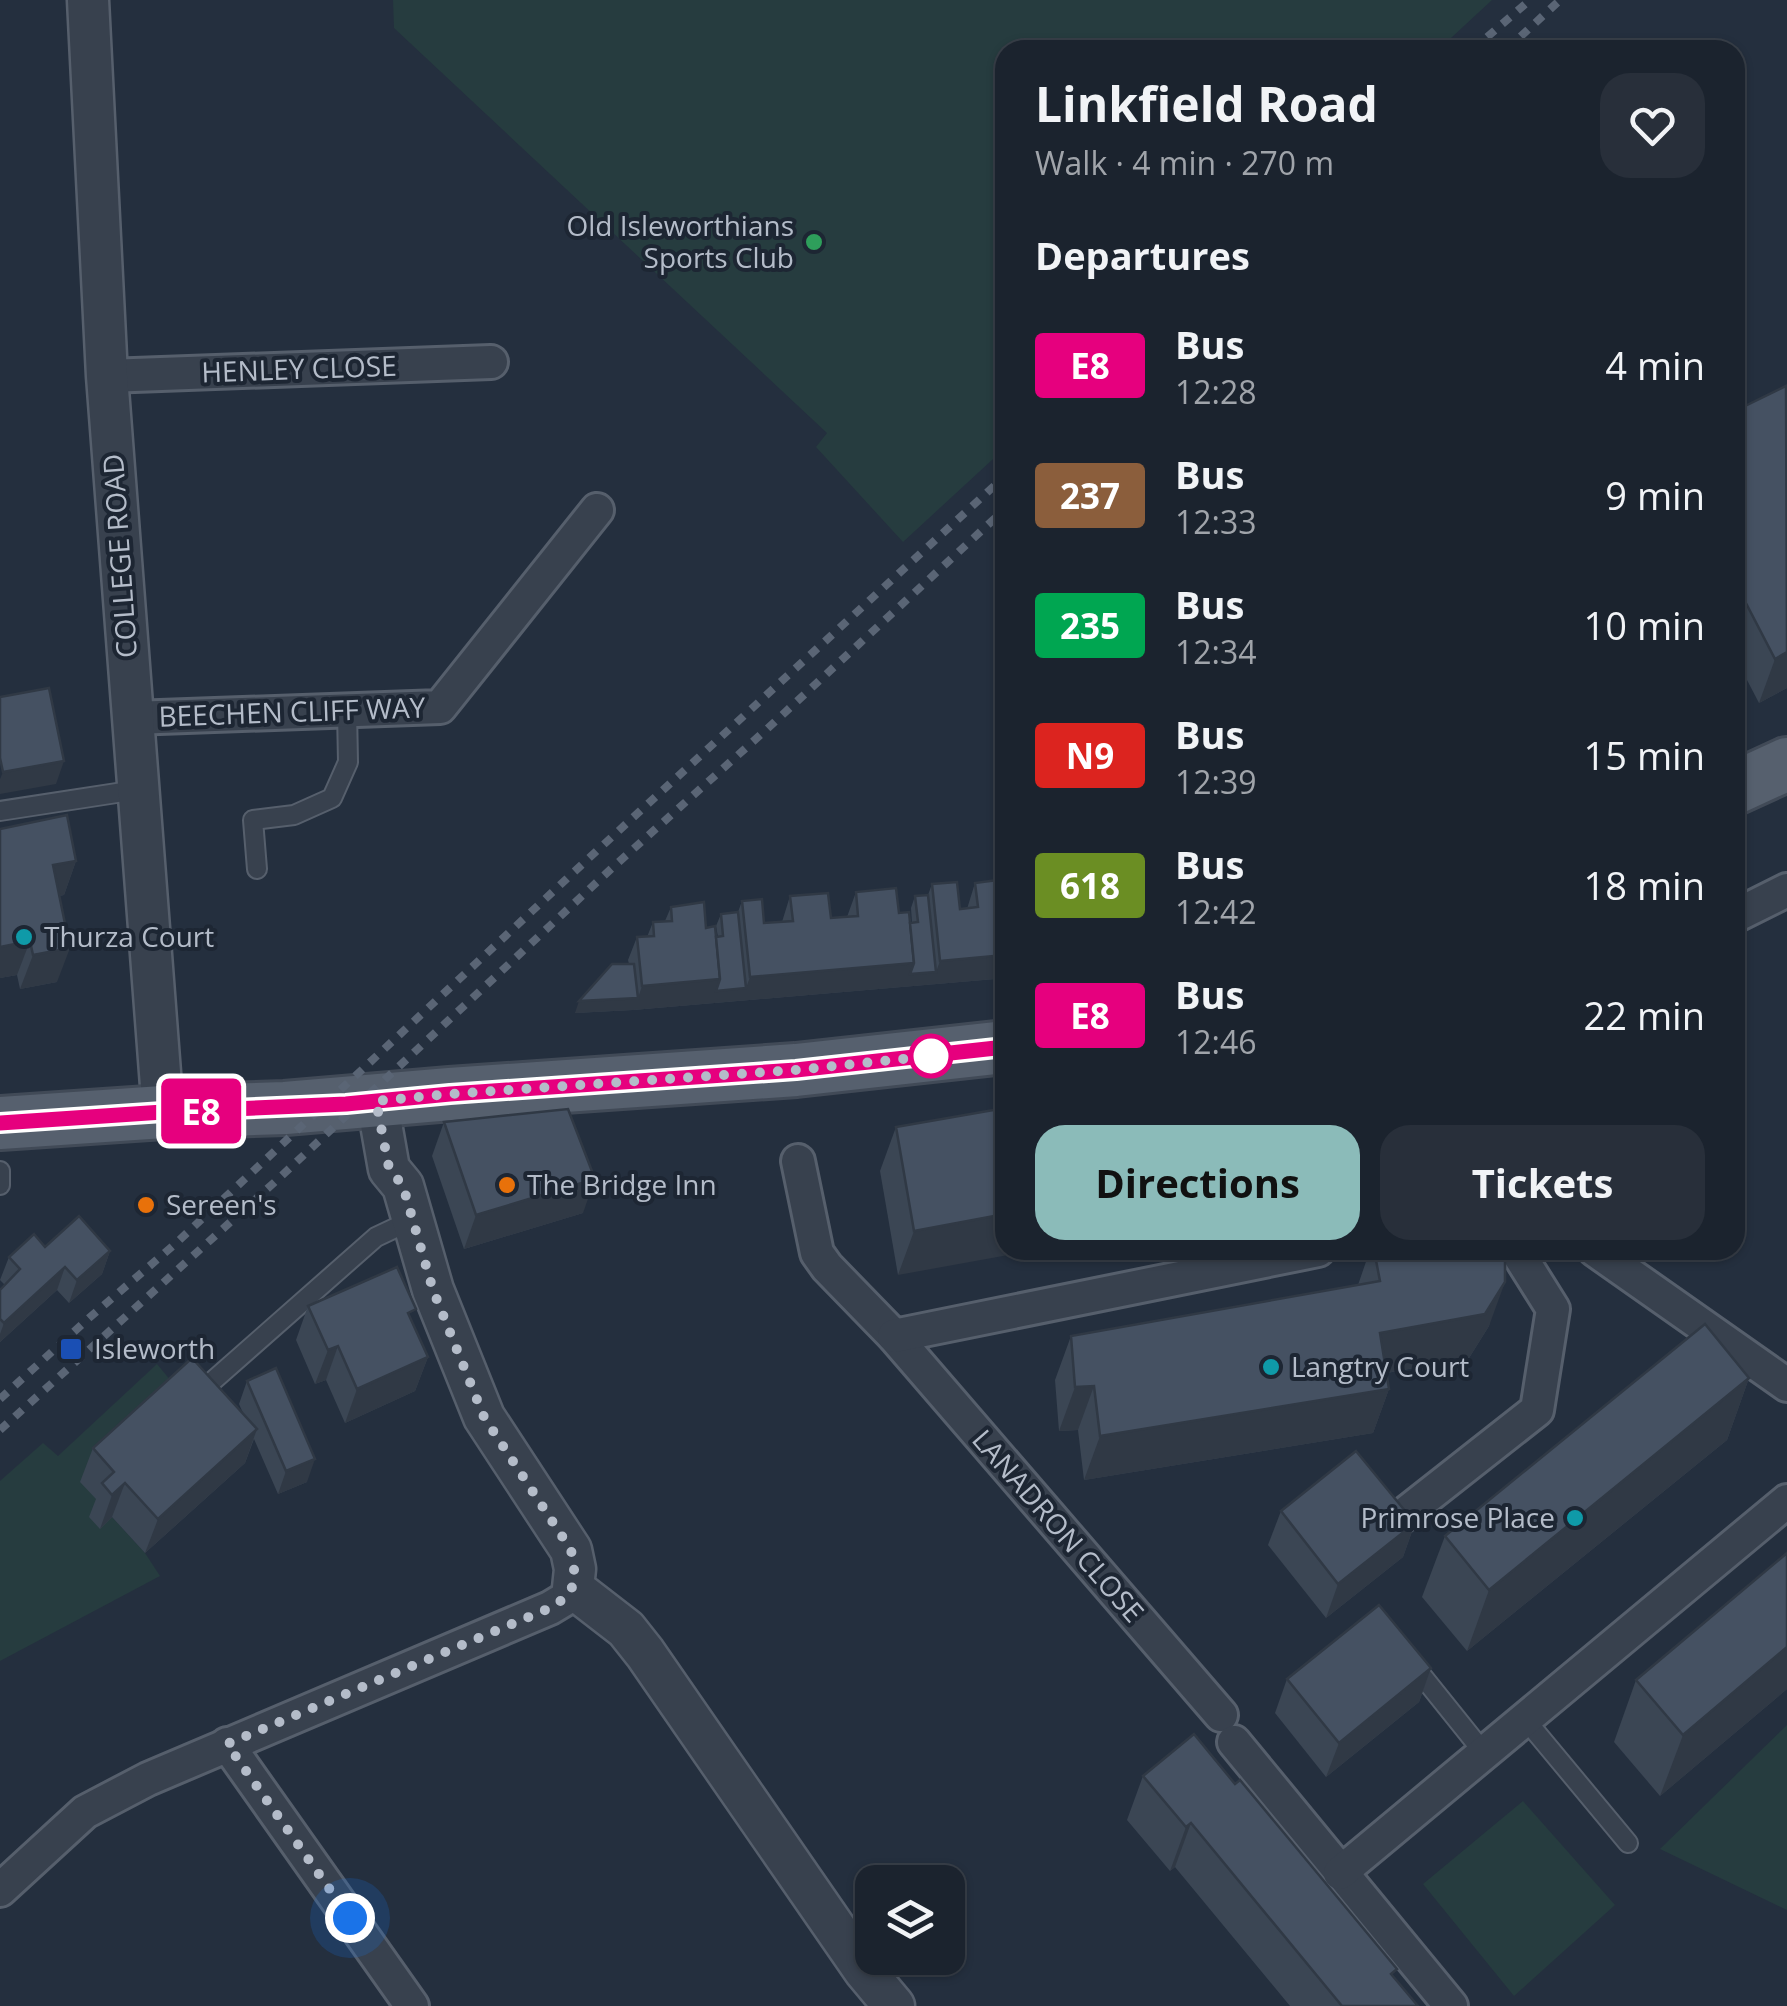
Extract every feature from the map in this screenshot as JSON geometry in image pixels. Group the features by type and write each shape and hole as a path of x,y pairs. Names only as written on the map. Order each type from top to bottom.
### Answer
{"main road":[{"path":"1745,781 1787,764"},
{"path":"0,1123 376,1101 796,1070 995,1047"}],"street":[{"name":"COLLEGE ROAD","path":"88,0 107,376 163,1112"},
{"name":"HENLEY CLOSE","path":"107,376 491,362"},
{"name":"BEECHEN CLIFF WAY","path":"132,718 440,707 596,510"},
{"path":"1745,911 1787,890"},
{"path":"0,1890 85,1812 227,1744 550,1608 574,1588 571,1550 484,1417 433,1290 403,1186 389,1168 376,1101"},
{"name":"LANADRON CLOSE","path":"798,1161 818,1253 827,1267 894,1336 1228,1729 1340,1873"},
{"path":"894,1336 1269,1260"},
{"path":"1401,1517 1536,1410 1553,1309 1522,1260"},
{"path":"1609,1260 1787,1384"},
{"path":"1451,2006 1340,1873 1787,1501"},
{"path":"574,1588 626,1630 645,1653 864,1970 894,2006"},
{"path":"227,1744 412,2006"}],"lane":[{"path":"257,869 253,820 294,815 332,798 348,762 347,711"},
{"path":"0,810 136,790"},
{"path":"0,1171 0,1185"},
{"path":"217,1408 207,1386 410,1209"},
{"path":"1398,1646 1484,1754"},
{"path":"1525,1719 1628,1843"}],"green space":[{"name":"Old Isleworthians Sports Club","path":"393,0 1492,0 1449,40 995,40 995,457 903,542 816,447 827,433 394,28"},
{"path":"157,1364 180,1392 90,1517 100,1528 112,1517 160,1576 0,1661 0,1481 43,1443 58,1456"},
{"path":"1787,1725 1787,1910 1660,1849"},
{"path":"1523,1801 1615,1905 1514,1996 1423,1884"}],"building":[{"path":"1786,386 1787,652 1775,659 1745,601 1745,406"},
{"path":"49,688 64,761 3,772 0,697"},
{"path":"67,815 76,861 53,865 70,948 33,955 30,941 0,947 0,829"},
{"path":"995,880 995,956 940,961 932,884 957,882 960,909 978,907 975,883"},
{"path":"896,888 899,913 909,912 914,963 750,977 742,901 762,899 764,923 793,921 790,896 828,893 831,918 858,916 856,892"},
{"path":"928,895 936,972 910,974 914,963 910,923 918,922 915,896"},
{"path":"704,902 706,928 715,926 720,979 642,986 637,937 654,936 653,922 672,921 671,907"},
{"path":"738,912 746,988 716,991 720,979 716,937 723,936 721,914"},
{"path":"612,964 634,964 638,998 579,1001"},
{"path":"568,1109 595,1179 476,1215 444,1122"},
{"path":"995,1110 995,1216 914,1231 896,1127"},
{"path":"79,1216 110,1251 77,1280 65,1267 4,1323 0,1319 0,1290 20,1269 9,1257 34,1234 45,1247"},
{"path":"1376,1260 1505,1260 1505,1282 1485,1314 1380,1333 1389,1389 1100,1436 1094,1386 1075,1387 1071,1336 1380,1281"},
{"path":"397,1267 416,1309 408,1313 428,1357 357,1389 338,1346 328,1350 308,1306"},
{"path":"1705,1324 1749,1378 1489,1590 1445,1536"},
{"path":"192,1358 257,1429 158,1519 125,1483 112,1495 102,1483 114,1472 93,1448"},
{"path":"276,1368 315,1459 286,1471 247,1381"},
{"path":"1356,1451 1415,1523 1338,1584 1281,1511"},
{"path":"1787,1553 1787,1647 1683,1735 1636,1680"},
{"path":"1379,1605 1431,1668 1339,1743 1287,1679"},
{"path":"1194,1734 1235,1784 1240,1780 1397,1969 1391,1974 1418,2006 1342,2006 1191,1823 1186,1827 1143,1776"}],"railway":[{"path":"1484,40 1530,0"},
{"path":"1517,40 1560,0"},
{"path":"0,1399 174,1245 995,485"},
{"path":"0,1430 995,518"}],"bus line":[{"name":"E8","path":"0,1123 346,1104 796,1070 995,1049"}],"place":[{"name":"Old Isleworthians Sports Club","path":"814,242"},
{"name":"Thurza Court","path":"24,937"},
{"name":"The Bridge Inn","path":"507,1185"},
{"name":"Sereen's","path":"146,1205"},
{"name":"Isleworth","path":"71,1349"},
{"name":"Langtry Court","path":"1271,1367"},
{"name":"Primrose Place","path":"1575,1518"}],"route":[{"path":"350,1918 227,1744 550,1608 574,1588 575,1568 571,1550 484,1417 433,1290 403,1186 389,1168 376,1101 796,1070 931,1056"}]}
